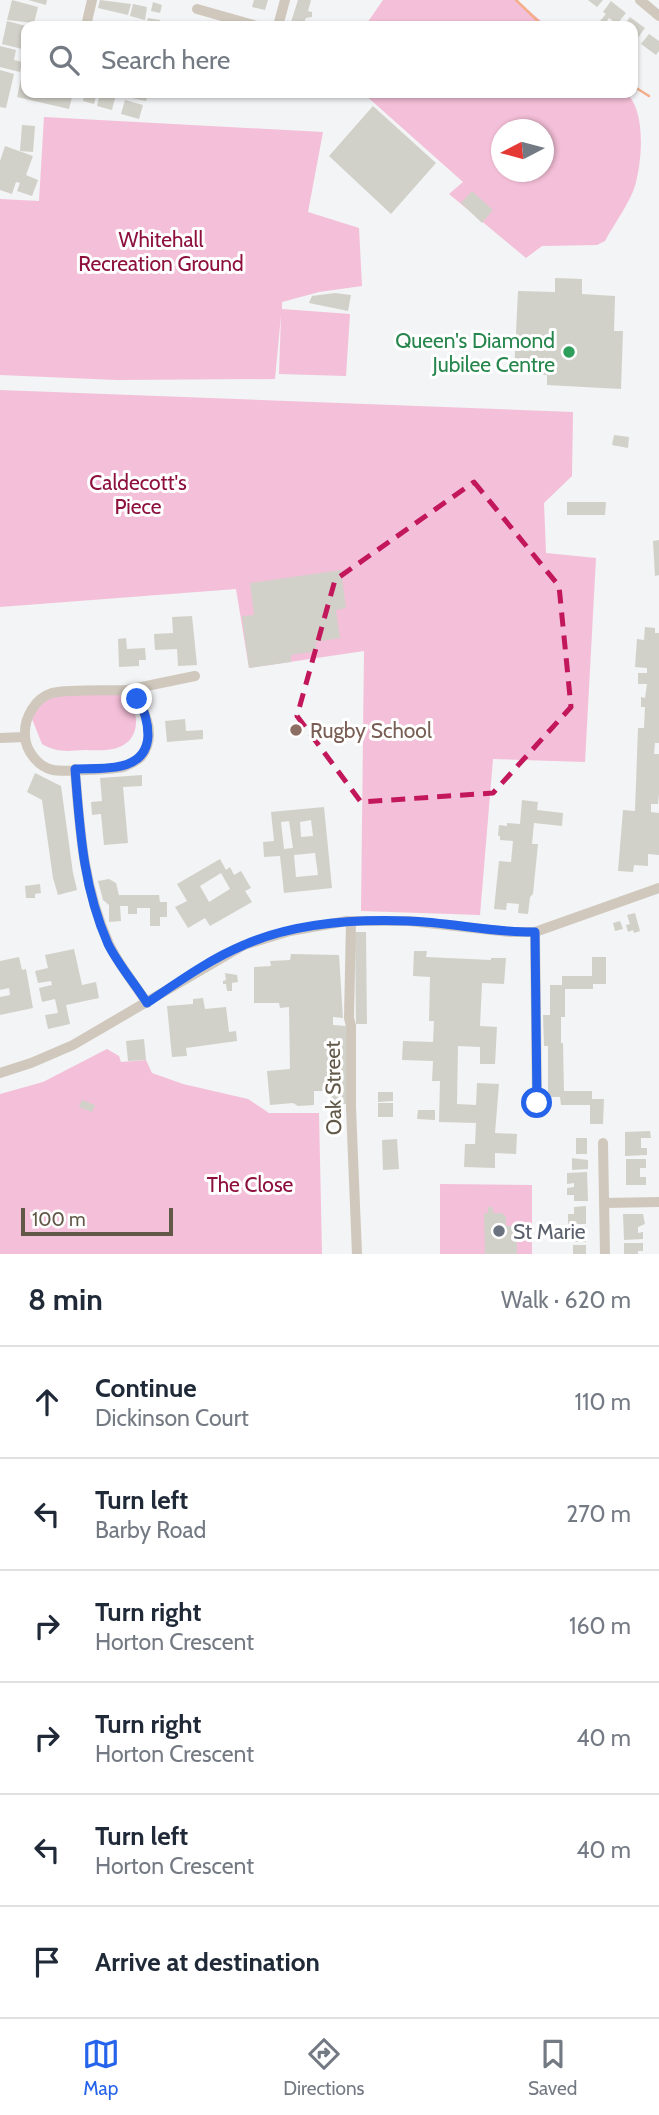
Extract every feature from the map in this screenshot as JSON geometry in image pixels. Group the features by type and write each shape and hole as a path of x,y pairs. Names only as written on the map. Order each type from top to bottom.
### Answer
{"street":[{"path":"87,21 92,0"},
{"path":"279,21 285,0"},
{"path":"640,0 659,16"},
{"path":"197,9 239,21"},
{"path":"127,690 145,709 147,743 140,758 122,767 53,771 40,765 29,752 24,737 27,719 37,701 52,693 127,690 195,676"},
{"path":"0,738 24,737"},
{"path":"75,769 82,858 92,899 109,946 147,1003"},
{"path":"0,1073 73,1045 244,945 290,931 351,921 410,921 497,931 535,932 659,888"},
{"name":"Oak Street","path":"351,921 349,1018 357,1254"},
{"path":"535,932 537,1103"},
{"path":"603,1143 605,1254"},
{"path":"605,1203 659,1202"}],"highlighted area":[{"path":"474,482 559,586 571,707 493,793 361,802 297,716 335,580"}],"green space":[{"path":"383,0 516,0 541,21 368,21"},
{"path":"369,98 630,98 640,123 640,161 634,189 605,241 597,245 542,246 526,258 449,194 463,182"},
{"name":"Whitehall Recreation Ground","path":"44,117 323,132 308,212 359,228 362,286 319,292 282,302 282,309 350,314 346,376 279,374 281,315 275,379 117,380 0,375 0,199 39,201"},
{"name":"Caldecott's Piece","path":"0,390 573,412 572,476 544,503 546,553 596,558 585,762 493,759 480,915 361,911 364,651 249,668 236,589 0,607"},
{"path":"125,691 134,707 136,725 130,740 123,746 106,750 68,751 42,744 32,719 41,695"},
{"name":"The Close","path":"107,1049 119,1056 121,1062 146,1060 152,1073 183,1084 248,1099 269,1113 319,1113 322,1254 0,1254 0,1094 43,1082"},
{"path":"440,1184 532,1185 532,1254 440,1254"}],"building":[{"path":"12,0 38,7 34,21 7,20"},
{"path":"28,0 47,0 46,5"},
{"path":"100,0 131,4 128,15 98,8"},
{"path":"254,0 268,0 265,10 252,7"},
{"path":"298,0 311,0 308,11 312,12 312,17 305,21 291,21"},
{"path":"588,0 603,0 597,7"},
{"path":"611,1 626,13 619,21 609,18 607,21 600,21 606,14 603,12"},
{"path":"153,2 162,5 160,13 151,11"},
{"path":"133,4 147,7 145,20 130,16"},
{"path":"7,21 21,25 21,49 2,44"},
{"path":"638,23 645,28 638,38"},
{"path":"649,34 659,41 656,55 641,44"},
{"path":"0,46 16,50 14,60 21,62 20,72 0,67"},
{"path":"0,70 14,74 6,108 0,107"},
{"path":"21,79 21,98 17,97"},
{"path":"21,98 72,98 69,109"},
{"path":"84,98 96,98 94,104 83,101"},
{"path":"99,98 115,98 112,110 97,106"},
{"path":"125,100 143,105 139,119 121,114"},
{"path":"373,106 436,163 391,214 329,156"},
{"path":"22,125 35,126 33,152 20,151"},
{"path":"5,146 33,156 26,175 38,180 32,196 17,191 20,183 16,182 12,194 0,190 0,161"},
{"path":"472,191 493,210 482,223 461,203"},
{"name":"Queen's Diamond Jubilee Centre","path":"555,278 582,279 582,294 615,296 614,331 623,331 621,389 547,385 547,375 514,373 518,291 555,292"},
{"path":"335,293 351,295 348,311 309,303 312,296"},
{"path":"614,435 629,437 628,448 612,445"},
{"path":"567,502 606,502 605,515 567,515"},
{"path":"659,540 659,575 655,576 653,541"},
{"path":"341,570 346,608 336,610 340,638 315,642 317,651 291,655 291,662 249,668 242,616 254,615 250,583"},
{"path":"192,616 197,665 178,666 177,649 155,650 154,634 173,633 172,617"},
{"path":"645,627 655,628 655,633 659,633 659,743 655,743 654,754 659,754 659,794 658,804 651,804 651,812 659,813 659,855 648,854 648,866 634,865 633,872 618,871 623,810 635,811 638,728 644,728 645,707 641,707 641,697 645,698 647,684 638,684 638,673 647,673 647,668 635,667 637,639 644,640"},
{"path":"126,638 127,649 145,648 146,660 139,660 139,666 119,667 118,639"},
{"path":"185,719 186,731 203,730 203,739 167,742 165,721"},
{"path":"35,773 61,786 77,890 58,895 53,878 42,800 27,792"},
{"path":"142,775 142,786 123,787 128,843 104,845 101,814 92,815 91,802 102,801 100,778"},
{"path":"522,800 538,802 537,810 563,813 562,826 534,823 532,844 538,844 533,894 530,897 528,914 518,913 519,904 507,903 506,910 494,909 499,861 511,862 513,841 500,840 499,825 520,824"},
{"path":"324,807 332,888 284,893 280,856 264,857 263,842 274,841 271,812","holes":["311,820 313,836 301,837 300,822","289,821 293,848 284,849 281,822","315,853 318,875 296,877 294,855"]},
{"path":"220,859 226,870 230,867 234,875 241,871 251,888 245,891 252,902 210,926 205,918 188,928 175,907 187,901 177,884","holes":["221,873 230,889 209,902 200,886"]},
{"path":"109,879 116,883 119,895 159,895 160,902 167,902 167,917 160,917 160,926 150,926 150,908 137,908 137,914 128,914 128,906 120,906 121,921 109,922 109,905 103,900 98,881"},
{"path":"40,884 41,893 35,894 35,898 26,898 25,886"},
{"path":"635,913 640,931 628,932 626,925 630,924 627,915"},
{"path":"620,921 623,929 615,931 613,923"},
{"path":"355,932 366,932 367,1024 356,1024"},
{"path":"74,949 82,985 96,982 99,998 66,1005 70,1024 48,1029 45,1015 58,1013 55,999 42,1002 39,988 52,985 51,981 38,983 35,971 48,968 45,955"},
{"path":"414,951 427,951 426,957 491,960 506,958 504,984 482,983 480,1026 497,1027 495,1064 480,1064 480,1047 458,1046 457,1104 476,1105 477,1083 499,1084 495,1133 517,1134 516,1154 495,1153 495,1168 464,1167 465,1144 475,1144 476,1123 439,1122 440,1081 432,1081 433,1061 402,1060 403,1041 433,1042 434,1021 429,1021 430,977 413,976"},
{"path":"291,954 339,955 343,1018 333,1017 333,1025 346,1026 347,1104 331,1103 331,1091 314,1091 314,1105 270,1105 267,1071 290,1069 289,1007 280,1008 279,1003 254,1003 254,967 271,966 270,961 290,960"},
{"path":"19,957 22,970 26,969 33,1008 0,1015 0,997 10,995 9,988 0,990 0,961"},
{"path":"592,957 606,957 606,984 593,984 593,989 565,989 565,1017 561,1017 564,1091 592,1091 592,1099 604,1099 603,1124 590,1124 590,1105 561,1105 560,1097 548,1097 548,1046 544,1046 543,1015 550,1015 550,985 562,985 562,976 592,976"},
{"path":"225,973 237,975 238,982 232,983 232,991 227,991 226,984 223,984 226,980"},
{"path":"203,998 205,1009 226,1007 229,1032 236,1031 237,1041 186,1048 187,1056 172,1057 167,1006 193,1004 193,999"},
{"path":"144,1039 146,1060 128,1061 126,1041"},
{"path":"378,1092 393,1092 393,1101 378,1102"},
{"path":"82,1100 95,1105 92,1112 79,1107"},
{"path":"378,1103 393,1103 393,1117 378,1117"},
{"path":"418,1110 435,1110 435,1120 417,1119"},
{"path":"650,1131 651,1138 641,1138 641,1148 647,1148 647,1155 625,1156 625,1132"},
{"path":"576,1138 587,1138 587,1154 576,1154"},
{"path":"397,1139 399,1169 383,1170 382,1140"},
{"path":"572,1158 588,1160 588,1169 572,1170"},
{"path":"626,1159 646,1159 646,1168 640,1168 640,1177 646,1177 646,1185 626,1185"},
{"path":"587,1172 588,1201 574,1201 574,1195 567,1195 567,1188 574,1187 574,1183 567,1184 567,1173"},
{"path":"586,1206 586,1224 568,1224 568,1214 574,1214 574,1207"},
{"name":"St Marie","path":"488,1207 493,1207 493,1213 502,1213 506,1217 506,1226 513,1226 513,1236 517,1236 517,1254 485,1254 484,1213 488,1213"},
{"path":"623,1214 643,1214 645,1224 638,1227 638,1233 643,1232 643,1239 624,1240"},
{"path":"586,1226 586,1242 572,1242 572,1236 575,1236 572,1227"},
{"path":"624,1243 643,1243 643,1251 638,1251 638,1254 624,1254"},
{"path":"573,1245 586,1245 586,1254 573,1254"}],"waterway":[{"path":"516,0 538,21"},
{"path":"638,89 649,96"}],"place":[{"name":"Queen's Diamond Jubilee Centre","path":"569,352"},
{"name":"Rugby School","path":"296,730"},
{"name":"St Marie","path":"499,1231"}],"route":[{"path":"137,699 145,709 148,727 147,743 140,758 122,767 75,769 82,858 92,899 109,946 147,1003 184,978 244,945 290,931 348,921 410,921 483,930 535,932 537,1103"}]}
